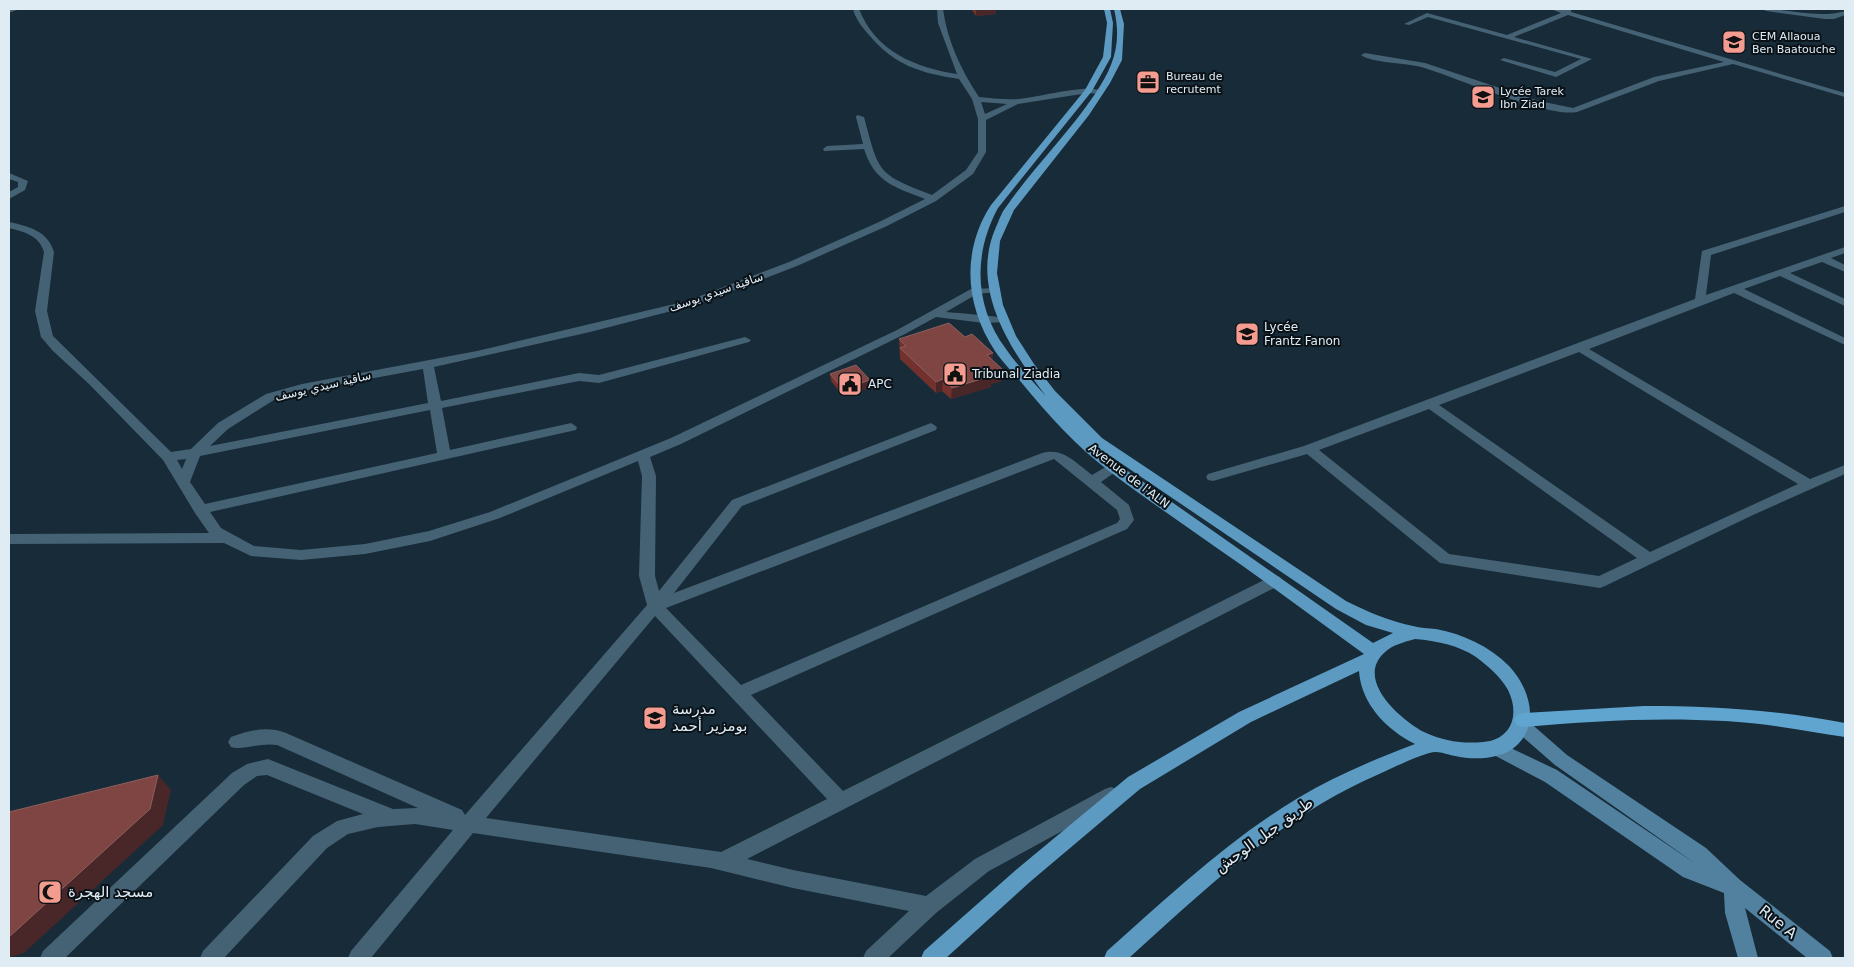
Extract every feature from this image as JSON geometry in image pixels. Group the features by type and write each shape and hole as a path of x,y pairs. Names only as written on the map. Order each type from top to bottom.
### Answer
{"highway":[{"path":"1522,722 1593,713 1709,712 1810,722 1845,730"}],"main road":[{"name":"Avenue de l'ALN","path":"1107,9 1110,23 1107,57 1094,91 988,217 977,246 974,268 976,291 984,320 1001,351 1062,423 1114,468 1275,580 1371,656"},
{"path":"1117,9 1121,24 1118,60 1094,91 1086,113 1008,209 1000,222 994,247 993,290 1003,320 1035,373 1052,396 1070,417 1097,440 1341,606 1372,621 1415,633 1435,635 1457,641 1488,657 1502,668 1519,694 1523,707 1522,722 1516,735 1508,742 1496,748 1478,751 1457,750 1436,744 1404,728 1380,706 1368,681 1367,670 1371,656"},
{"path":"931,958 1024,875 1134,783 1245,717 1371,656 1383,642 1397,636 1415,633"},
{"name":"Rue A","path":"1522,722 1561,760 1699,854 1733,886 1823,958"},
{"name":"طريق جبل الوحش","path":"1114,958 1232,854 1281,819 1342,783 1383,763 1436,744"},
{"path":"1496,748 1551,776 1690,871 1711,880 1733,886 1735,914 1748,958"}],"street":[{"path":"9,11 16,9"},
{"path":"856,9 877,40 890,54 905,64 929,72 962,77"},
{"name":"ساقية سيدي يوسف","path":"940,9 941,23 962,77 976,99 982,119 982,152 970,172 933,199 794,264 691,303 590,329 428,364 302,388 270,397 223,426 195,453 183,483 216,532 223,538 251,551 301,555 365,549 430,536 495,515 643,455 750,406 936,314 976,291 993,290"},
{"path":"1554,9 1568,11 1845,95"},
{"path":"1766,9 1824,17 1834,17 1845,13"},
{"path":"1508,37 1568,11"},
{"path":"1407,24 1427,15 1588,59 1556,75 1504,60"},
{"path":"1365,55 1430,67 1536,103 1565,110 1574,110 1657,79 1733,62"},
{"path":"976,99 1017,102 1094,91"},
{"path":"982,119 1017,102"},
{"path":"860,117 868,146 879,172 893,181 933,199"},
{"path":"827,149 868,146"},
{"path":"9,176 23,181 22,188 9,196"},
{"path":"1700,301 1706,253 1845,209"},
{"path":"9,225 42,238 48,244 41,311 47,336 57,349 94,381 168,457 200,510 571,427"},
{"path":"9,235 23,229"},
{"path":"1213,478 1309,449 1700,301 1845,250"},
{"path":"1822,258 1845,269"},
{"path":"1781,273 1845,303"},
{"path":"1735,289 1845,342"},
{"path":"936,314 984,320 1003,320"},
{"path":"168,457 579,377 599,379 745,340"},
{"path":"1580,348 1809,485"},
{"path":"428,364 444,456"},
{"path":"1430,404 1649,559"},
{"path":"358,958 655,606 737,503 931,427"},
{"path":"1309,449 1445,559 1600,582 1845,469"},
{"path":"643,455 649,476 647,576 655,606 840,800"},
{"path":"655,606 1047,456 1055,455 1062,458 1124,508 1127,520 1122,526 739,693"},
{"path":"1092,482 1114,468"},
{"path":"9,539 223,538"},
{"path":"720,862 1275,580"},
{"path":"236,742 255,736 268,735 280,738 470,823"},
{"path":"50,958 238,779 253,769 268,767 392,818"},
{"path":"873,958 929,906 982,865 1134,783"},
{"path":"210,958 320,842 344,827 378,819 415,816 720,862 793,879 929,906"}],"building":[{"name":"Tribunal Ziadia","path":"949,323 965,337 972,334 993,353 987,355 1003,370 989,374 991,376 952,388 943,379 936,382 900,348 906,346 899,339"},
{"path":"856,365 870,380 843,389 830,374"},
{"name":"مسجد الهجرة","path":"158,775 150,809 9,937 9,812"}],"place":[{"name":"CEM Allaoua Ben Baatouche","path":"1734,42"},
{"name":"Bureau de recrutemt","path":"1148,82"},
{"name":"Lycée Tarek Ibn Ziad","path":"1483,97"},
{"name":"Lycée Frantz Fanon","path":"1247,334"},
{"name":"Tribunal Ziadia","path":"955,374"},
{"name":"APC","path":"850,384"},
{"name":"مدرسة بومزير أحمد","path":"655,718"},
{"name":"مسجد الهجرة","path":"50,892"}]}
